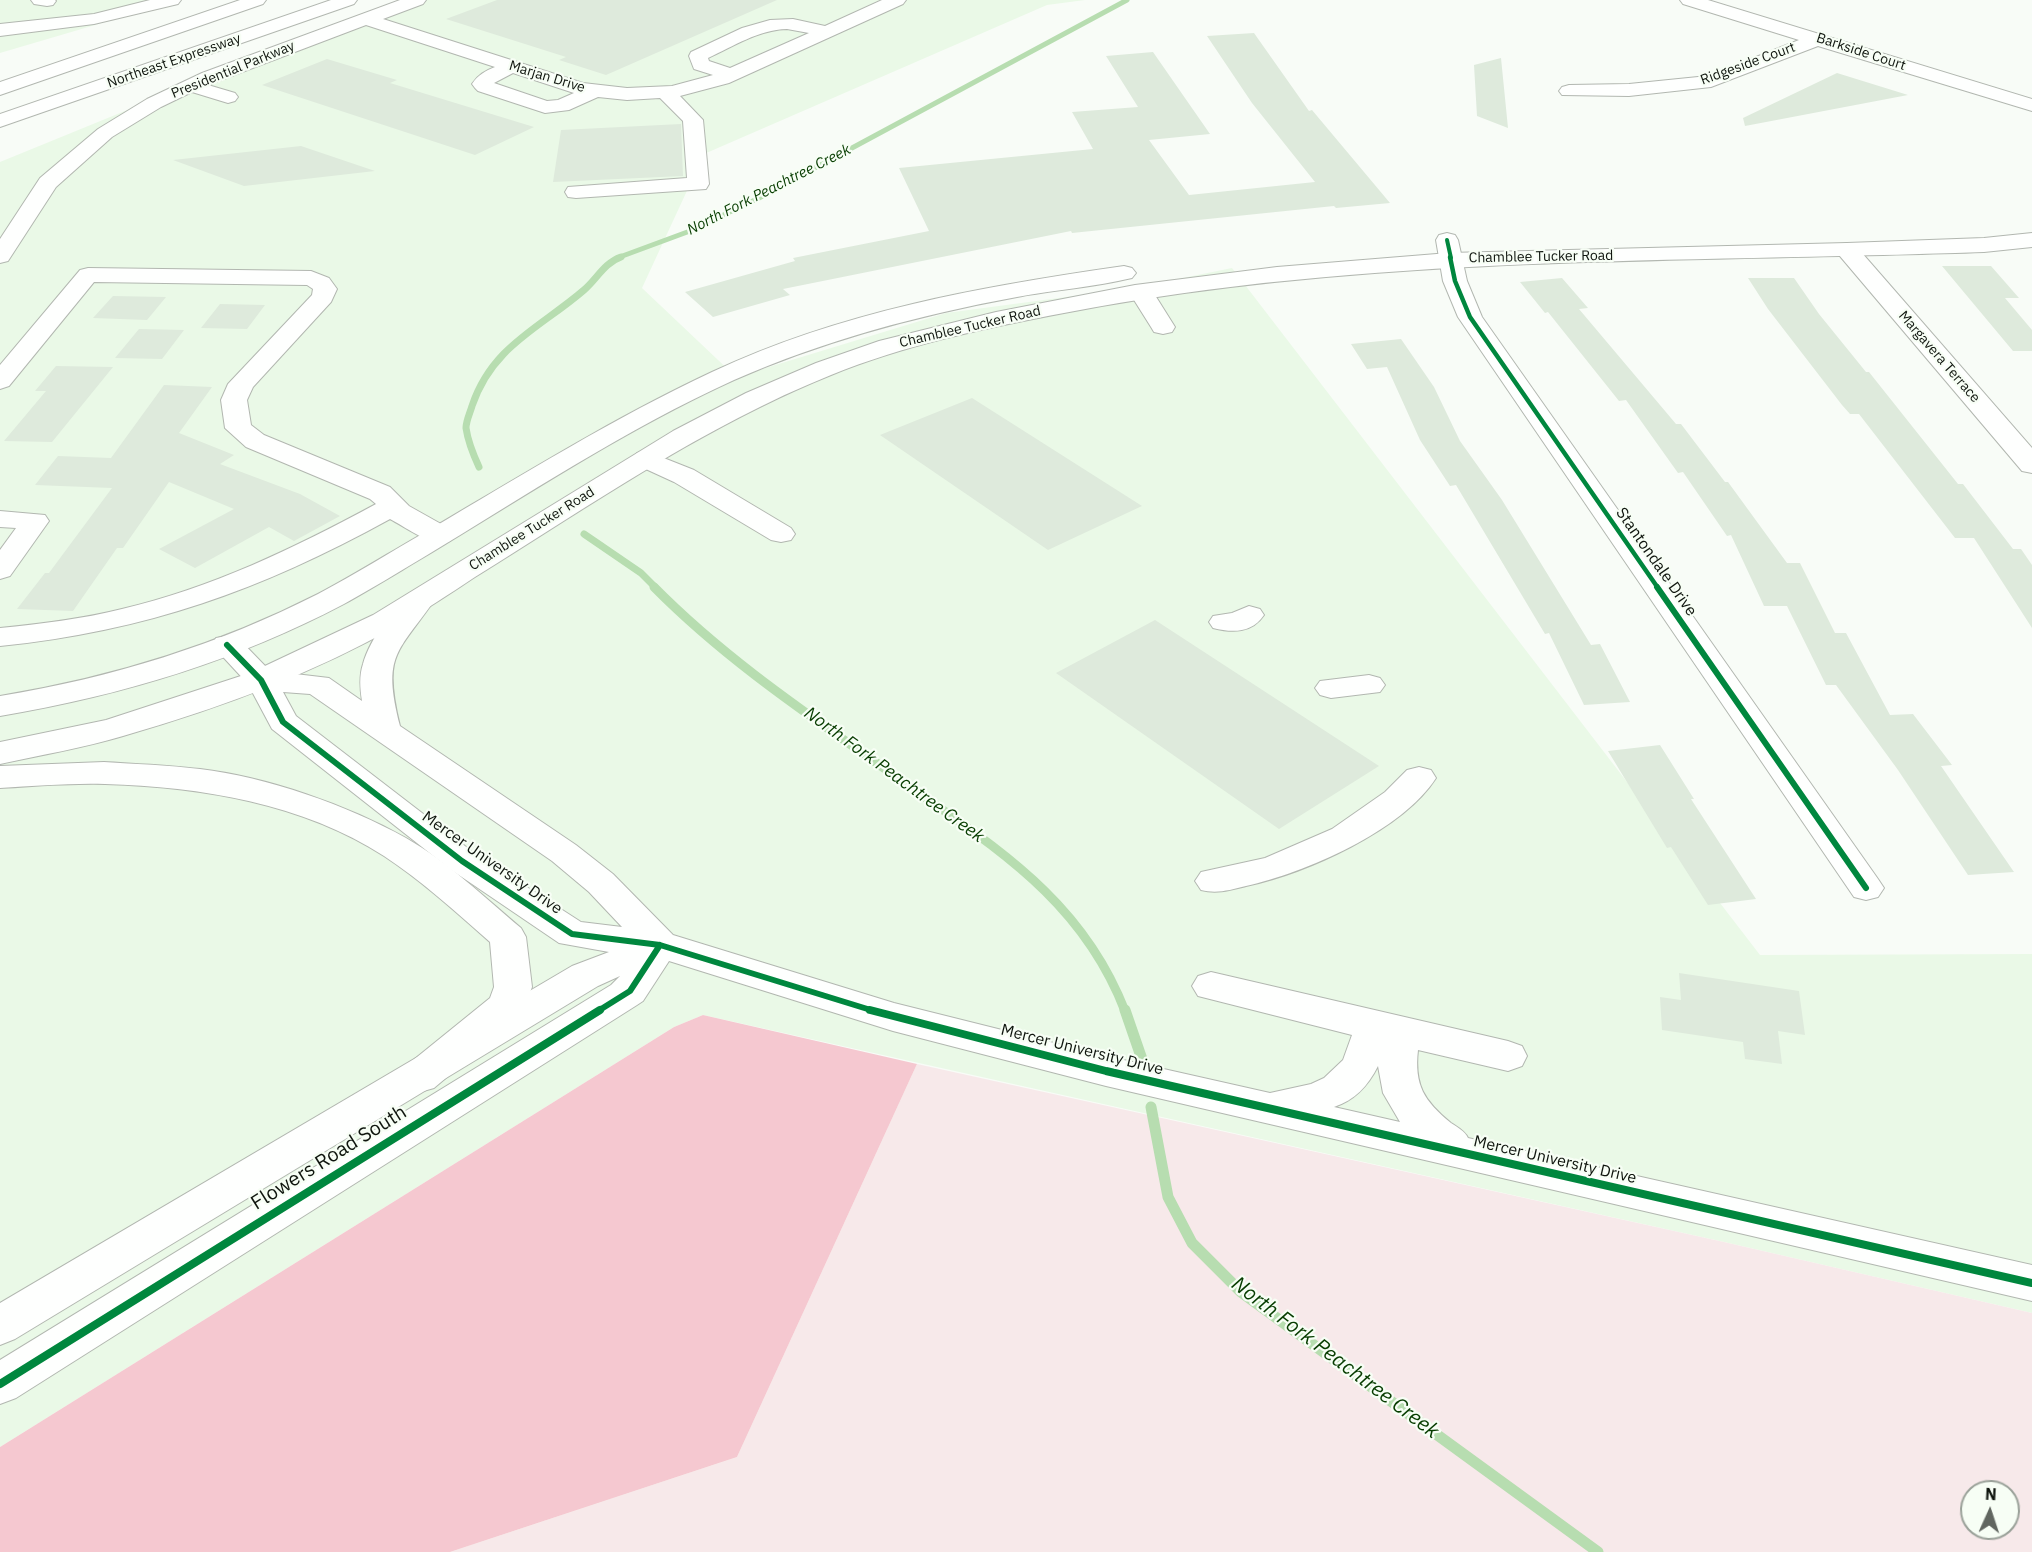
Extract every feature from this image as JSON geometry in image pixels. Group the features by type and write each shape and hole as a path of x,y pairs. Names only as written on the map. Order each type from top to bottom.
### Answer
{"main road":[{"path":"40,0 48,0"},
{"path":"0,29 48,0"},
{"path":"0,29 94,19 172,0"},
{"name":"Northeast Expressway","path":"0,89 257,0"},
{"name":"Northeast Expressway","path":"0,121 348,0"},
{"name":"Presidential Parkway","path":"0,256 48,183 105,133 154,103 191,86 417,0"},
{"name":"Marjan Drive","path":"366,19 581,89 627,94 693,88 731,75 897,0"},
{"name":"Barkside Court","path":"1689,0 2032,105"},
{"path":"731,75 701,65 698,56 754,31 779,24 802,26 827,32"},
{"path":"0,71 63,52 168,31"},
{"name":"Ridgeside Court","path":"1569,91 1629,90 1711,81 1818,39"},
{"path":"511,67 489,77 482,84 484,87 545,107 562,106 594,91"},
{"path":"191,86 228,98"},
{"path":"576,192 698,184 693,120 665,92"},
{"path":"0,136 40,120 84,93"},
{"name":"Chamblee Tucker Road","path":"0,706 40,700 164,668 227,645 326,602 608,436 724,376 794,347 861,324 915,309 1015,288 1248,256 1448,250 2002,224 2032,220"},
{"name":"Chamblee Tucker Road","path":"0,753 111,729 261,680 384,621 646,459 755,398 825,368 888,346 996,319 1141,292 1448,250 1847,250 1984,245 2032,240"},
{"name":"Stantondale Drive","path":"1448,250 1470,317 1866,888"},
{"name":"Margavera Terrace","path":"1847,250 2032,465"},
{"path":"0,381 88,275 311,278 321,283 325,289 323,297 241,384 234,400 238,428 255,441 380,493 399,512 440,535"},
{"path":"1141,292 1163,327"},
{"path":"646,459 684,476 781,534"},
{"path":"0,637 87,626 155,610 202,595 278,566 393,506"},
{"path":"0,519 35,521 0,570"},
{"path":"385,730 376,687 378,662 387,639 421,598"},
{"name":"Mercer University Drive","path":"227,645 261,680 284,722 406,819 497,886 572,934 660,945 728,964 893,1017 1106,1071 2032,1283"},
{"path":"261,680 318,685 564,853 601,883 660,945"},
{"path":"1331,688 1369,685"},
{"path":"0,700 40,700"},
{"path":"0,777 104,773 200,780 239,787 327,813 394,847 436,876 508,937 513,987 506,1006 420,1077"},
{"path":"1213,881 1273,868 1344,837 1397,800 1419,778"},
{"name":"Flowers Road South","path":"0,1326 420,1077 585,976 660,945"},
{"name":"Flowers Road South","path":"0,1384 392,1138 624,996 630,991 660,945"},
{"path":"1211,986 1508,1056"},
{"path":"1263,1107 1325,1096 1353,1078 1365,1054 1368,1040 1386,1029"},
{"path":"1386,1029 1400,1048 1397,1062 1400,1089 1418,1120 1462,1152"}],"shaded area":[{"path":"0,0 180,0 0,53"},
{"path":"420,0 1085,0 1047,5 704,154 642,288 736,377 946,313 1134,288 1232,268 1760,955 2032,954 2032,1313 1724,1242 703,1015 674,1027 0,1447 0,162 142,104"},
{"path":"703,1015 917,1064 737,1457 450,1552 0,1552 0,1447 674,1027"},
{"path":"917,1064 1724,1242 2032,1313 2032,1552 450,1552 737,1457"}],"building":[{"path":"497,0 777,0 606,75 559,60 566,57 446,19"},
{"path":"1254,33 1309,111 1312,110 1390,203 1336,208 1334,206 1072,233 1071,231 783,289 790,295 713,317 685,292 795,261 793,258 929,231 899,168 1093,149 1072,112 1138,107 1106,56 1153,52 1210,134 1149,140 1189,195 1315,182 1252,103 1207,36"},
{"path":"1501,58 1508,128 1477,116 1474,65"},
{"path":"327,59 397,80 390,83 534,127 475,155 262,85"},
{"path":"1837,73 1908,95 1745,126 1743,118"},
{"path":"681,124 683,176 553,182 561,130"},
{"path":"301,146 375,171 244,186 173,160"},
{"path":"1942,266 1991,266 2019,298 2005,298 2032,330 2032,351 2013,351"},
{"path":"1562,278 1588,308 1579,309 1676,424 1681,424 1725,482 1728,482 1787,563 1800,563 1835,633 1846,633 1890,715 1913,714 1952,765 1941,766 2014,872 1968,875 1898,770 1836,685 1826,685 1787,606 1764,606 1731,535 1727,536 1683,472 1678,473 1626,400 1619,401 1548,312 1545,313 1520,282"},
{"path":"1748,278 1794,278 1819,314 1866,372 1869,372 1958,484 1963,484 2013,549 2021,549 2032,565 2032,628 1974,538 1955,538 1859,414 1850,414 1842,405 1768,309"},
{"path":"113,296 166,297 147,320 93,318"},
{"path":"220,304 265,305 247,329 201,328"},
{"path":"139,329 184,330 162,359 115,358"},
{"path":"1401,339 1434,387 1460,441 1502,500 1591,645 1600,644 1630,702 1584,705 1549,633 1545,634 1456,485 1450,486 1420,440 1387,367 1367,369 1351,344"},
{"path":"56,366 113,367 52,442 4,441 46,391 35,391"},
{"path":"164,385 212,387 179,433 234,455 220,464 300,494 340,516 294,541 269,527 195,568 159,549 234,509 169,482 123,548 117,548 73,611 17,609 45,573 49,573 112,488 35,485 58,456 111,458"},
{"path":"972,398 1142,506 1048,550 880,435"},
{"path":"1155,620 1379,766 1279,829 1056,673"},
{"path":"1660,745 1694,799 1691,799 1756,899 1708,905 1671,847 1667,848 1608,751"},
{"path":"1679,973 1799,991 1805,1035 1778,1031 1782,1064 1745,1059 1743,1042 1662,1030 1660,997 1681,1000"}],"waterway":[{"name":"North Fork Peachtree Creek","path":"617,258 690,231 759,198 1127,0"},
{"name":"North Fork Peachtree Creek","path":"479,467 469,443 466,425 481,385 492,368 519,340 584,290 605,267 621,257"},
{"name":"North Fork Peachtree Creek","path":"584,534 641,573 656,588"},
{"name":"North Fork Peachtree Creek","path":"654,587 743,666 972,831 1033,880 1061,907 1085,938 1107,972 1125,1011"},
{"name":"North Fork Peachtree Creek","path":"1125,1010 1144,1065"},
{"name":"North Fork Peachtree Creek","path":"1151,1107 1168,1197 1192,1243 1241,1292 1598,1552"}],"cycle path":[{"path":"1447,240 1455,281 1470,317 1866,888"},
{"path":"227,645 261,680 283,722 462,861 572,934 660,945 893,1017 1106,1071 2032,1283"},
{"path":"0,1384 624,995 630,991 660,945"}]}
